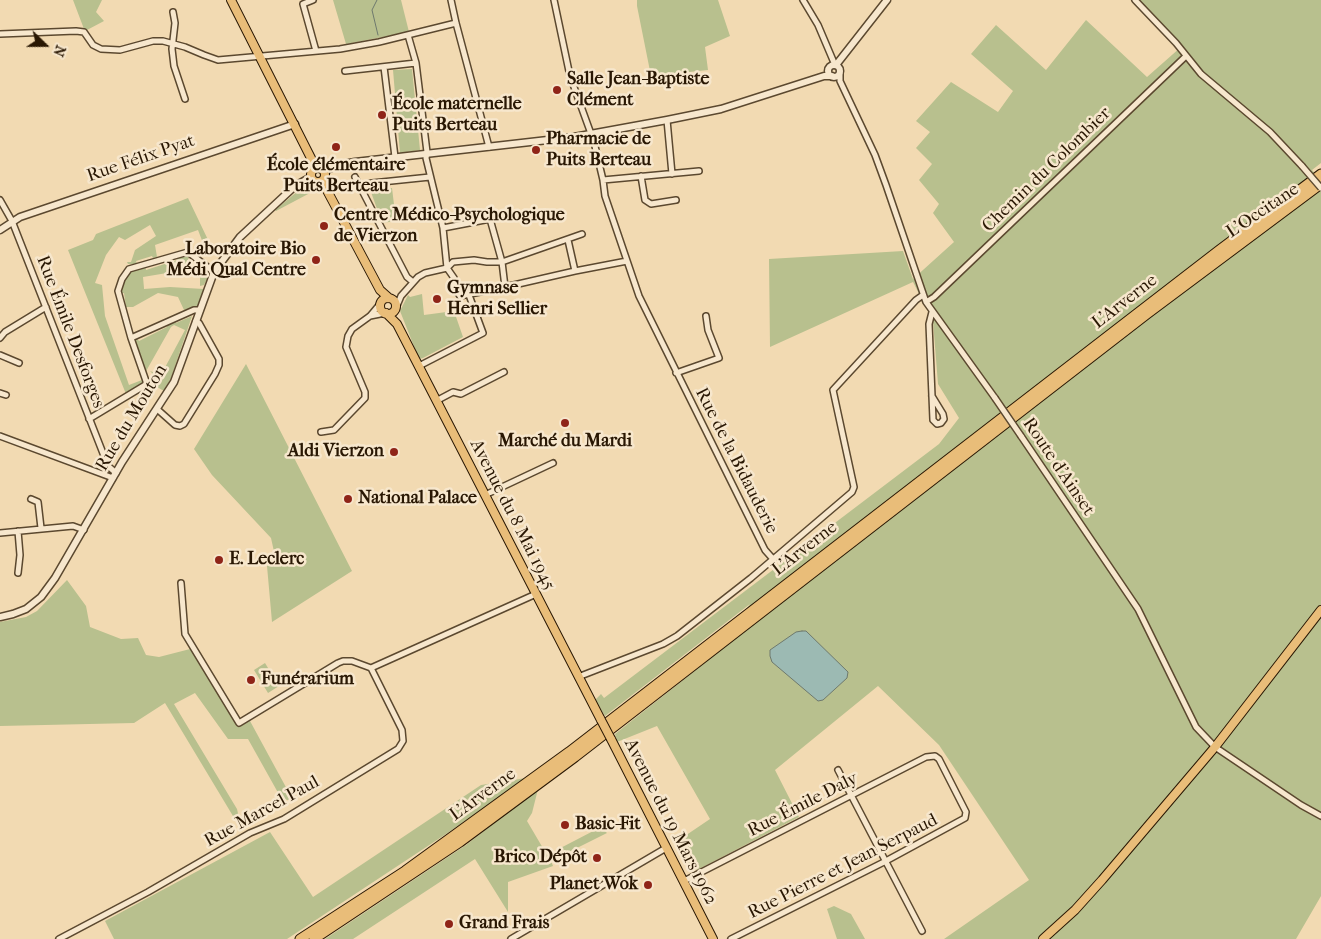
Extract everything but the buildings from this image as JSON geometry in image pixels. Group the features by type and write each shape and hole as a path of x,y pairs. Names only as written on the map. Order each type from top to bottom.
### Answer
{"highway":[{"name":"L'Occitane","path":"1281,204 1321,173"},
{"name":"L'Arverne","path":"314,939 460,842 575,757 1222,257 1321,184"},
{"name":"L'Occitane","path":"1222,257 1321,190"},
{"name":"L'Arverne","path":"300,939 412,866 569,752 1281,204"}],"main road":[{"path":"231,0 316,168"},
{"path":"316,168 322,168 325,171 325,178 322,181 316,182 311,177 312,170 316,168"},
{"path":"322,181 380,290 395,303 392,313 386,313 380,309 380,290"},
{"path":"380,304 385,298 390,298"},
{"name":"Avenue du 8 Mai 1945","path":"395,308 397,324"},
{"name":"Avenue du 8 Mai 1945","path":"386,313 397,324 601,720"},
{"path":"1045,938 1075,910 1102,880 1215,747 1321,610"},
{"name":"Avenue du 19 Mars 1962","path":"601,720 713,939"}],"street":[{"path":"313,0 303,4 316,51"},
{"path":"451,0 489,147"},
{"name":"Rue de la Bidauderie","path":"554,0 570,76 591,134 603,180 605,196 639,296 765,550 773,559"},
{"name":"Route d'Ainset","path":"803,0 818,25 832,58 834,72 875,155 905,237 923,294 932,312 995,398 1138,609 1196,727 1215,747 1301,805 1321,816"},
{"path":"325,171 338,165 394,157 591,134 735,105 834,72 887,0"},
{"path":"1135,0 1176,43 1201,74 1270,132 1302,166 1321,190"},
{"path":"173,12 175,23 172,43 174,66 185,99"},
{"path":"0,34 76,31 84,32 92,45 101,49 120,50 153,41 172,43 218,60 350,48 456,23"},
{"path":"408,35 416,63 426,158 443,228 447,268 454,278 456,290 460,296 627,261"},
{"name":"Chemin du Colombier","path":"926,302 934,297 1186,56"},
{"path":"832,58 844,57"},
{"path":"345,71 416,63"},
{"path":"384,67 394,157"},
{"path":"666,120 672,174"},
{"name":"Rue Félix Pyat","path":"0,230 20,217 78,196 294,124"},
{"path":"603,180 699,171"},
{"path":"642,176 644,200 652,204 676,200"},
{"name":"Rue du Mouton","path":"0,617 26,609 41,597 56,578 115,476 174,382 214,272 240,237 294,186 311,177"},
{"path":"356,177 407,277 413,282"},
{"path":"364,192 368,184 372,183 430,177"},
{"name":"Rue Émile Desforges","path":"0,200 12,222 108,466 115,476"},
{"path":"443,228 490,219 502,262 505,287"},
{"path":"395,308 401,296 421,274 447,268 454,262 474,260 502,262 582,234"},
{"path":"568,240 575,271"},
{"path":"90,419 147,384 131,338 118,291 122,279 129,269 188,252 214,272"},
{"path":"578,677 663,644 677,636 751,578 852,492 854,487 833,390 923,294"},
{"path":"419,366 483,332 469,295"},
{"path":"390,298 401,296"},
{"path":"321,432 334,430 365,398 365,392 346,348 348,336 352,329 370,316 380,304"},
{"path":"0,338 5,332 46,307"},
{"path":"131,338 194,310 200,310"},
{"path":"932,312 929,324 932,396 933,420 937,424 941,423 944,419 943,414 932,396"},
{"path":"370,316 386,313"},
{"name":"Rue de la Bidauderie","path":"676,373 719,358 708,330 706,316"},
{"path":"157,409 175,425 180,426 184,424 219,365 219,359 199,323 196,321"},
{"path":"0,355 19,362"},
{"path":"436,401 454,392 461,394 504,372"},
{"path":"0,436 115,476"},
{"path":"485,495 553,463"},
{"path":"31,499 38,502 41,528"},
{"path":"0,533 73,526 84,530"},
{"path":"18,531 20,554 18,573"},
{"path":"181,583 185,634 239,724 343,661 371,668 536,594"},
{"name":"Rue Marcel Paul","path":"59,939 148,892 250,833 284,819 398,749 403,741 402,730 371,668"},
{"name":"Rue Émile Daly","path":"684,881 926,757 935,756 939,759 966,812 965,818"},
{"path":"838,770 884,862 922,931"},
{"name":"Rue Pierre et Jean Serpaud","path":"731,939 884,862 965,818"},
{"path":"511,939 666,848"}],"green space":[{"path":"73,0 102,0 96,12 104,21 87,30 84,29"},
{"path":"333,0 401,0 409,32 346,44"},
{"path":"637,0 718,0 730,36 705,47 708,70 651,76"},
{"path":"1136,0 1321,0 1321,163 1312,170 1321,180 1321,896 1296,939 944,939 1029,880 939,745 878,686 775,770 799,817 697,870 688,866 676,842 710,819 657,726 617,742 615,734 706,662 750,604 605,716 595,700 601,694 604,698 939,444 959,418 938,384 933,321 913,282 770,347 769,259 903,251 913,279 954,242 933,213 939,204 919,180 932,164 916,148 930,132 916,121 951,82 998,112 1013,91 971,54 996,25 1046,70 1086,20 1147,77 1181,47"},
{"path":"412,69 420,150 400,153 393,70"},
{"path":"308,186 310,193 275,210 298,191"},
{"path":"392,188 396,221 382,223 371,192"},
{"path":"188,198 210,244 207,246 203,243 198,230 155,245 157,257 153,258 152,256 136,261 137,264 128,264 127,262 131,262 135,250 156,236 150,225 125,240 119,237 106,255 95,283 102,285 105,316 129,385 142,380 143,382 142,385 126,394 68,250 93,240 96,234"},
{"path":"185,255 189,258 187,261 204,272 207,269 208,277 204,285 200,286 200,274 173,272 143,277 144,289 170,287 204,289 198,306 184,310 178,297 158,293 133,307 126,307 124,293 120,294 125,277 131,270 145,266 146,270 177,260 177,257"},
{"path":"422,294 424,315 454,311 463,337 419,359 400,311 408,295 410,297"},
{"path":"192,316 171,378 164,391 157,387 153,380 156,377 150,371 161,375 185,330 174,325 171,327 145,373 135,340 137,338 139,341 167,327 166,324 174,320 176,323"},
{"path":"246,364 352,571 272,622 267,566 275,556 271,538 212,475 194,449"},
{"path":"67,580 86,606 90,627 121,639 138,638 146,655 159,657 194,648 239,723 250,721 294,802 281,798 248,739 228,739 195,693 174,704 237,809 242,831 165,703 134,723 0,726 0,622 26,617 37,611"},
{"path":"265,663 279,686 268,693 254,670"},
{"path":"526,778 449,832 287,939 114,939 105,921 270,832 313,897 481,785"},
{"path":"538,789 532,813 527,821 547,855 601,827 607,833 551,861 553,866 508,882 508,912 475,859 353,939 325,939 466,845"},
{"path":"834,906 851,914 865,939 837,939 827,909"}],"water":[{"path":"806,631 848,672 847,678 823,700 818,701 772,662 770,656 770,650 796,632"}],"waterway":[{"path":"377,0 372,10 378,35"}],"place":[{"name":"Salle Jean-Baptiste Clément","path":"557,90"},
{"name":"École maternelle Puits Berteau","path":"382,115"},
{"name":"École élémentaire Puits Berteau","path":"336,147"},
{"name":"Pharmacie de Puits Berteau","path":"536,150"},
{"name":"Centre Médico-Psychologique de Vierzon","path":"324,226"},
{"name":"Laboratoire Bio Médi Qual Centre","path":"316,260"},
{"name":"Gymnase Henri Sellier","path":"437,299"},
{"name":"Marché du Mardi","path":"565,423"},
{"name":"Aldi Vierzon","path":"394,452"},
{"name":"National Palace","path":"348,499"},
{"name":"E. Leclerc","path":"219,560"},
{"name":"Funérarium","path":"251,680"},
{"name":"Basic-Fit","path":"565,825"},
{"name":"Brico Dépôt","path":"597,858"},
{"name":"Planet Wok","path":"648,885"},
{"name":"Grand Frais","path":"449,924"}]}
